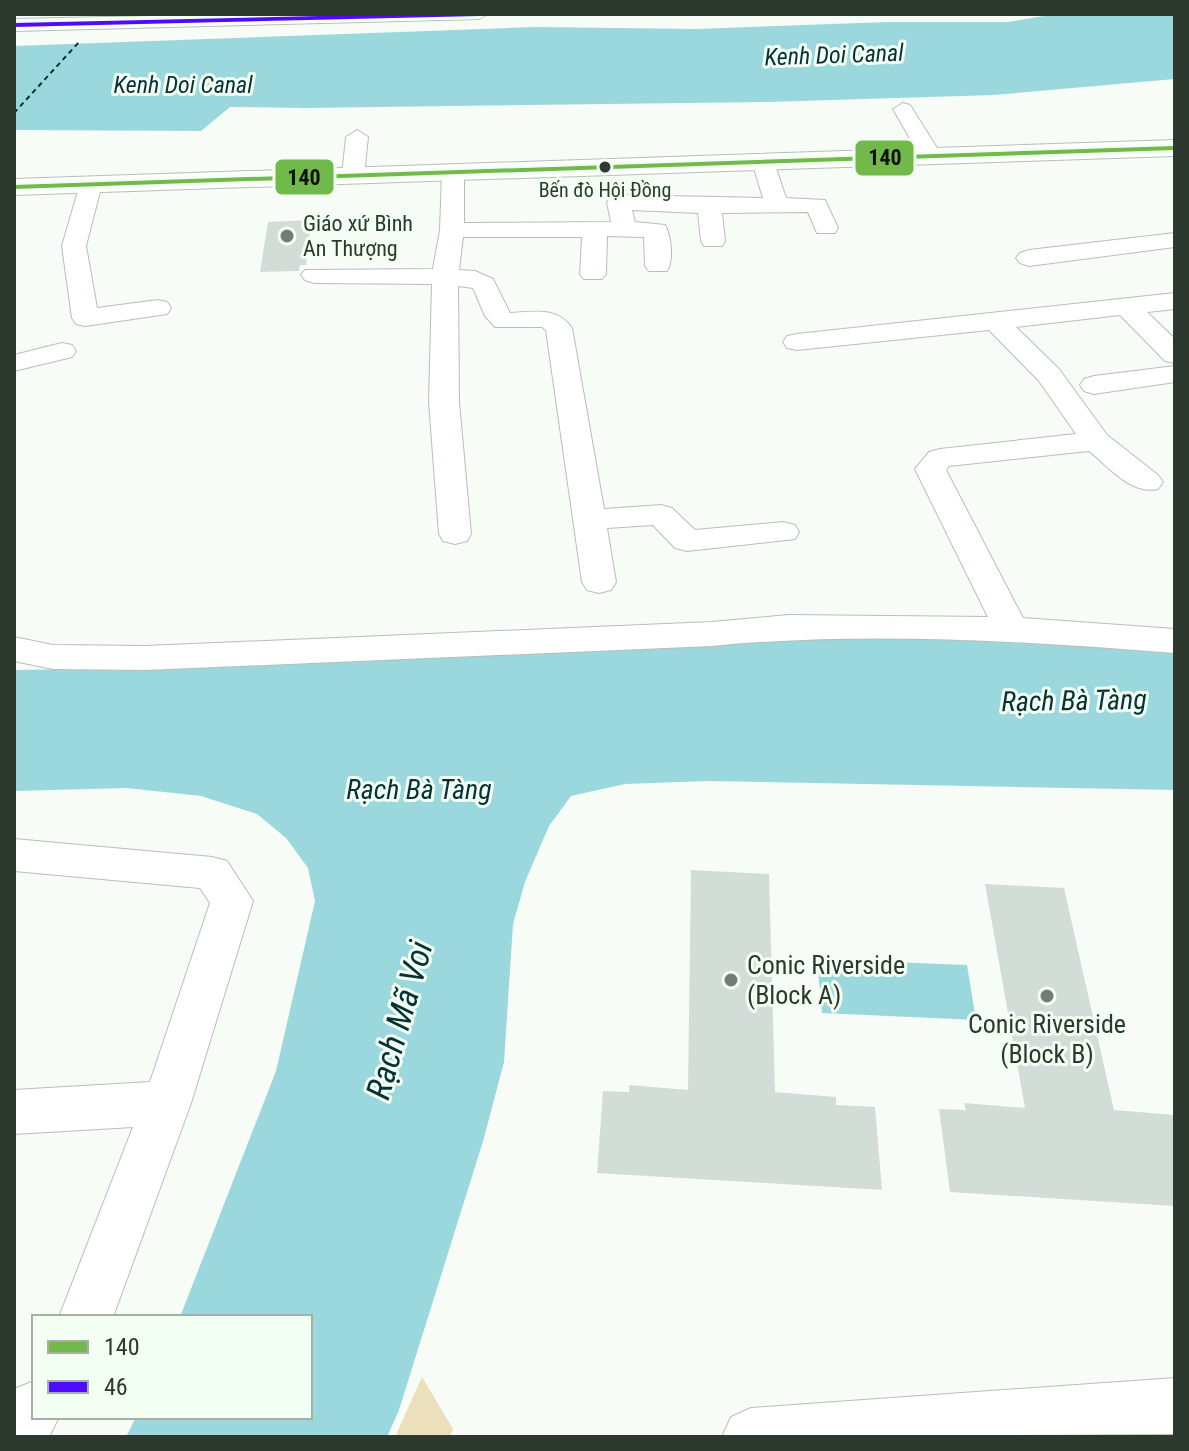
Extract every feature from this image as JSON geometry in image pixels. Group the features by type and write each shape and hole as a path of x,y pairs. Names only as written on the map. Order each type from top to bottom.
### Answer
{"main road":[{"path":"14,187 1175,148"}],"street":[{"path":"14,25 95,18 479,14"},
{"path":"80,41 126,18"},
{"path":"903,109 931,156"},
{"path":"353,176 357,137"},
{"path":"763,162 777,207"},
{"path":"623,167 634,201"},
{"path":"453,173 452,230 445,277 444,402 455,534"},
{"path":"91,184 74,246 85,318 158,308"},
{"path":"624,229 619,202 634,201 709,206 817,205 826,228"},
{"path":"709,206 713,241"},
{"path":"593,274 595,228"},
{"path":"452,230 656,230 658,266"},
{"path":"1029,258 1175,240"},
{"path":"314,275 475,279 484,284 498,316 504,321 549,319 559,328 599,582"},
{"path":"797,342 1175,301"},
{"path":"1127,307 1175,355"},
{"path":"995,321 1049,375 1096,441 1147,482"},
{"path":"14,363 62,351"},
{"path":"1094,385 1175,374"},
{"path":"1011,629 930,469 940,458 1096,441"},
{"path":"589,520 661,515 687,541 783,532"},
{"path":"14,649 53,657 145,658 712,634 788,627 1011,629 1175,641"},
{"path":"14,855 212,873 232,901 167,1103 87,1315"},
{"path":"14,1112 167,1103"},
{"path":"751,1437 1017,1426 1175,1406"},
{"path":"15,1437 32,1412"}],"shaded area":[{"path":"422,1377 453,1429 450,1437 395,1437"}],"water":[{"name":"Kenh Doi Canal","path":"1055,14 1175,14 1175,79 994,95 768,102 230,107 201,131 14,130 14,46 536,27 696,29 888,22 1008,22"},
{"name":"Rạch Bà Tàng","path":"908,633 1175,650 1175,790 707,781 625,784 571,796 549,826 525,882 513,924 504,1062 484,1138 399,1410 387,1437 126,1437 135,1419 312,1419 312,1315 181,1315 276,1071 315,901 308,868 286,838 257,814 201,796 127,788 14,791 14,670 190,667"},
{"path":"817,959 967,965 976,1020 822,1013"}],"building":[{"name":"Giáo xứ Bình An Thượng","path":"311,220 306,265 300,265 299,271 260,272 268,222"},
{"name":"Conic Riverside (Block A)","path":"691,870 769,874 775,1092 836,1097 836,1105 875,1107 882,1190 597,1173 603,1091 629,1092 629,1085 688,1090"},
{"name":"Conic Riverside (Block B)","path":"985,884 1064,888 1114,1110 1175,1115 1175,1206 950,1192 939,1109 966,1110 964,1103 1025,1108"}],"ferry route":[{"path":"14,113 80,41"}],"transit line":[{"name":"46","path":"14,25 479,14"},
{"name":"140","path":"14,187 1175,148"}],"place":[{"name":"Bến đò Hội Đồng","path":"605,167"},
{"name":"Giáo xứ Bình An Thượng","path":"287,236"},
{"name":"Conic Riverside (Block A)","path":"731,980"},
{"name":"Conic Riverside (Block B)","path":"1047,996"}],"water label":[{"name":"Rạch Mã Voi","path":"399,1020"}]}
